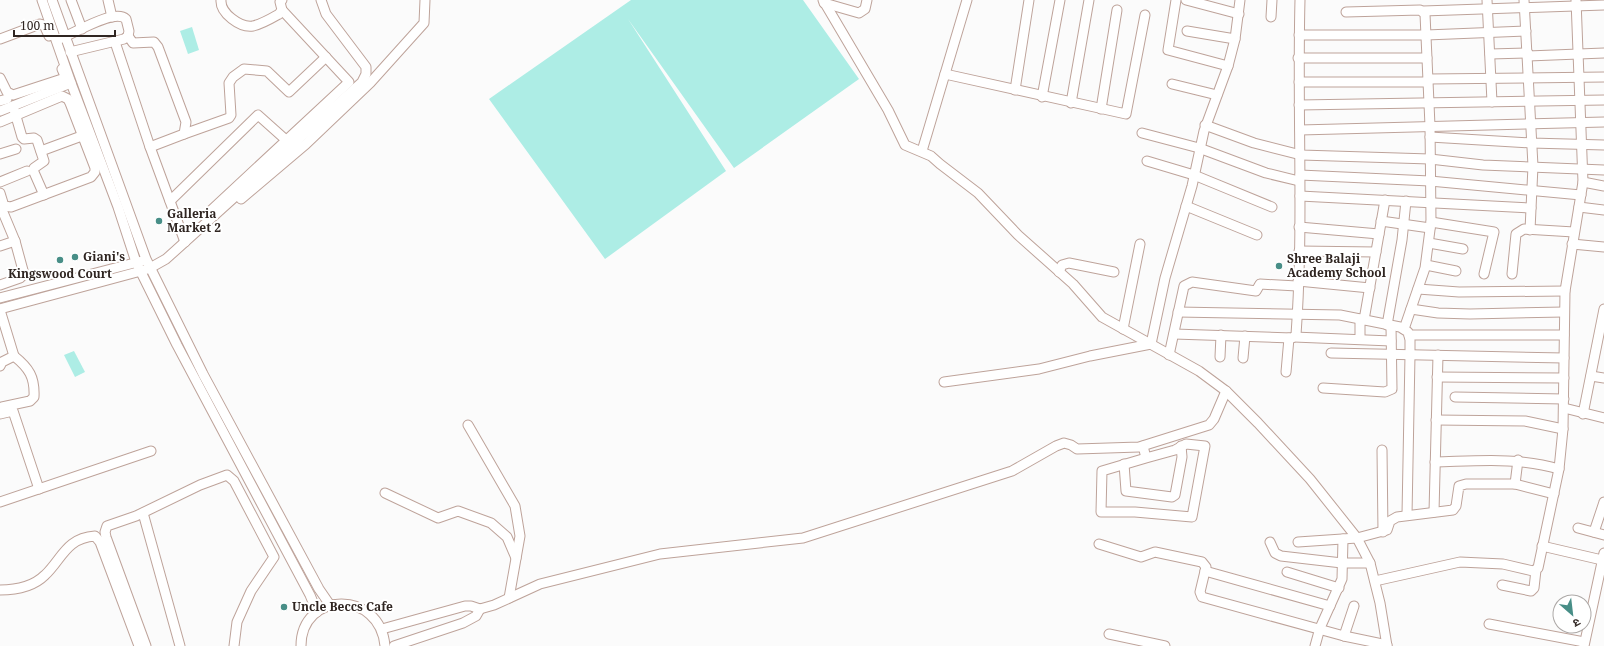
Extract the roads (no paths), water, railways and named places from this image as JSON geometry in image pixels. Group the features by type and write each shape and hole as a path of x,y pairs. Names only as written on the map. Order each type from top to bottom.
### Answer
{"street":[{"path":"42,0 64,76 5,105 13,117 24,140 34,138 37,140 44,161 34,168 34,170 44,195"},
{"path":"52,0 146,259 203,374 319,589 330,605"},
{"path":"71,0 82,29"},
{"path":"108,0 112,17"},
{"path":"221,0 223,8 230,18 253,26 279,14 282,10"},
{"path":"152,271 166,259 184,239 286,140 349,82 282,10 280,2 282,0"},
{"path":"184,239 362,82 366,74 366,67 326,14 321,0"},
{"path":"0,408 30,401 34,397 31,372 14,356 0,310 141,272 152,271 306,144 370,83 424,23 425,0"},
{"path":"824,1 859,13 865,9 867,0"},
{"path":"922,151 967,0"},
{"path":"1015,90 1029,0"},
{"path":"1042,97 1060,0"},
{"path":"1071,103 1089,0"},
{"path":"1176,0 1168,50 1228,66"},
{"path":"1186,0 1239,14"},
{"path":"1151,344 1165,278 1186,206 1205,125 1228,66 1235,39 1240,0"},
{"path":"1271,17 1272,0"},
{"path":"1286,372 1292,337 1296,335 1301,155 1298,58 1300,0"},
{"path":"824,1 884,104 905,146 922,151 931,156 978,193 1018,235 1073,284 1102,317 1199,371 1226,391 1310,479 1357,538 1370,563 1375,581 1387,646 1366,644 1320,628 1202,597 1200,592 1206,567 1202,562 1155,552 1141,557 1099,544"},
{"path":"1525,4 1531,101 1530,124 1533,166 1530,230"},
{"path":"1502,586 1531,591 1534,588 1536,570 1538,568 1560,469 1564,404 1564,312 1572,244 1583,182 1576,4"},
{"path":"1346,12 1423,11 1488,5 1604,5"},
{"path":"1488,5 1492,102"},
{"path":"1101,109 1118,10"},
{"path":"1407,515 1410,354 1407,332 1411,309 1426,265 1431,202 1430,126 1426,35 1423,11"},
{"path":"945,74 1042,97 1126,114 1146,15"},
{"path":"54,41 112,17 122,16 126,19 129,31 128,36 133,43 154,42 158,47 186,122 184,134"},
{"path":"0,40 40,24 44,25 54,41 70,83 96,168 94,175 8,208 4,206 0,193"},
{"path":"1187,30 1235,39"},
{"path":"1299,34 1426,35 1526,31"},
{"path":"70,52 116,42 128,36"},
{"path":"116,42 150,147 184,239"},
{"path":"1490,54 1604,53"},
{"path":"150,147 229,118 231,115 228,83 239,71 248,69 267,71 289,92 326,57"},
{"path":"1298,58 1427,58"},
{"path":"1299,82 1604,77"},
{"path":"0,78 9,95 22,97 70,83"},
{"path":"1172,84 1217,95"},
{"path":"0,122 62,96 65,97 70,104 86,134 118,207 136,262 165,324 310,595 317,612"},
{"path":"1299,105 1604,100"},
{"path":"170,201 258,115 286,140"},
{"path":"1300,130 1604,122"},
{"path":"1205,125 1254,143 1301,155 1430,159 1483,164 1604,170"},
{"path":"1142,133 1199,148 1266,173 1300,178 1430,181 1581,194"},
{"path":"41,151 86,134"},
{"path":"1430,137 1531,143 1604,145"},
{"path":"0,154 16,149"},
{"path":"1147,161 1194,175 1272,207"},
{"path":"0,182 27,171"},
{"path":"1583,182 1604,186"},
{"path":"1300,196 1406,200 1531,208"},
{"path":"1360,339 1362,320 1370,288 1385,200"},
{"path":"1323,388 1390,391 1393,386 1389,325 1404,224 1406,200"},
{"path":"0,205 15,242 24,274 20,278 0,285"},
{"path":"1186,206 1257,235"},
{"path":"1579,207 1604,210"},
{"path":"1381,221 1494,232 1484,274"},
{"path":"1300,227 1379,234"},
{"path":"1512,274 1516,234 1524,229 1574,232"},
{"path":"0,246 15,242"},
{"path":"1428,243 1463,249"},
{"path":"1123,329 1140,244"},
{"path":"1572,244 1604,247"},
{"path":"1299,251 1376,252"},
{"path":"0,298 146,259"},
{"path":"1059,272 1062,265 1069,263 1114,272"},
{"path":"1426,265 1456,271"},
{"path":"1169,355 1184,286 1187,283 1192,282 1256,291 1260,284 1297,283 1370,288"},
{"path":"34,288 38,299"},
{"path":"1418,289 1459,292 1566,291"},
{"path":"1411,309 1438,313 1470,314 1564,312"},
{"path":"1583,414 1591,376 1600,351 1604,309"},
{"path":"1178,312 1340,315 1389,325 1407,332 1564,335"},
{"path":"1174,334 1391,341"},
{"path":"1220,357 1221,336"},
{"path":"1243,358 1246,336"},
{"path":"944,382 1039,369 1090,356 1151,344"},
{"path":"1331,353 1564,358"},
{"path":"1434,512 1438,355"},
{"path":"1,364 14,356"},
{"path":"1591,376 1604,378"},
{"path":"1437,377 1564,378"},
{"path":"382,629 465,606 480,609 494,605 540,584 660,554 803,538 1012,472 1056,446 1064,443 1077,449 1143,446 1209,425 1214,419 1226,391"},
{"path":"1455,397 1564,404 1583,414 1604,418"},
{"path":"0,414 13,411 39,489"},
{"path":"1436,420 1525,421 1563,429"},
{"path":"468,425 515,506 520,536 509,598"},
{"path":"1186,444 1205,446 1192,517 1135,512 1101,512 1102,471 1146,458 1175,450 1186,444"},
{"path":"1143,446 1146,458"},
{"path":"1124,464 1126,491 1172,497 1175,495 1182,457 1181,446"},
{"path":"1382,450 1383,532"},
{"path":"0,502 151,451"},
{"path":"1435,462 1518,460 1560,469"},
{"path":"1515,484 1518,460"},
{"path":"146,646 105,532 107,526 143,513 200,485 227,475 234,481 274,557 258,580 237,622 234,646"},
{"path":"250,483 260,479"},
{"path":"1298,542 1357,538 1383,532 1389,528 1393,518 1455,509 1457,489 1462,485 1515,484 1554,494"},
{"path":"385,493 438,518 458,511 491,523 507,537 516,560"},
{"path":"248,507 259,501"},
{"path":"1594,532 1604,502"},
{"path":"143,513 180,646"},
{"path":"1578,528 1604,535"},
{"path":"0,590 14,589 34,583 46,574 62,552 69,546 95,536 100,542 139,646"},
{"path":"1315,646 1320,628 1342,579 1342,539"},
{"path":"1270,542 1275,553 1281,556 1342,563 1370,563"},
{"path":"1489,624 1584,644 1603,556 1542,546"},
{"path":"1375,581 1460,562 1490,563 1536,570"},
{"path":"1205,571 1330,606"},
{"path":"1287,572 1339,588"},
{"path":"301,646 302,633 306,625 317,612 330,605 340,603 360,607 376,620 382,629 385,646"},
{"path":"1344,636 1354,606"},
{"path":"394,646 463,623 476,616 480,609"},
{"path":"1109,634 1124,642 1166,646"}],"water":[{"path":"631,0 803,0 859,79 734,168 628,19 726,171 605,259 489,99"},
{"path":"192,27 199,50 188,54 180,31"},
{"path":"74,351 85,372 75,377 64,355"}],"place":[{"name":"Galleria Market 2","path":"159,221"},
{"name":"Giani's","path":"75,257"},
{"name":"Kingswood Court","path":"60,260"},
{"name":"Shree Balaji Academy School","path":"1279,266"},
{"name":"Uncle Beccs Cafe","path":"284,607"}]}
